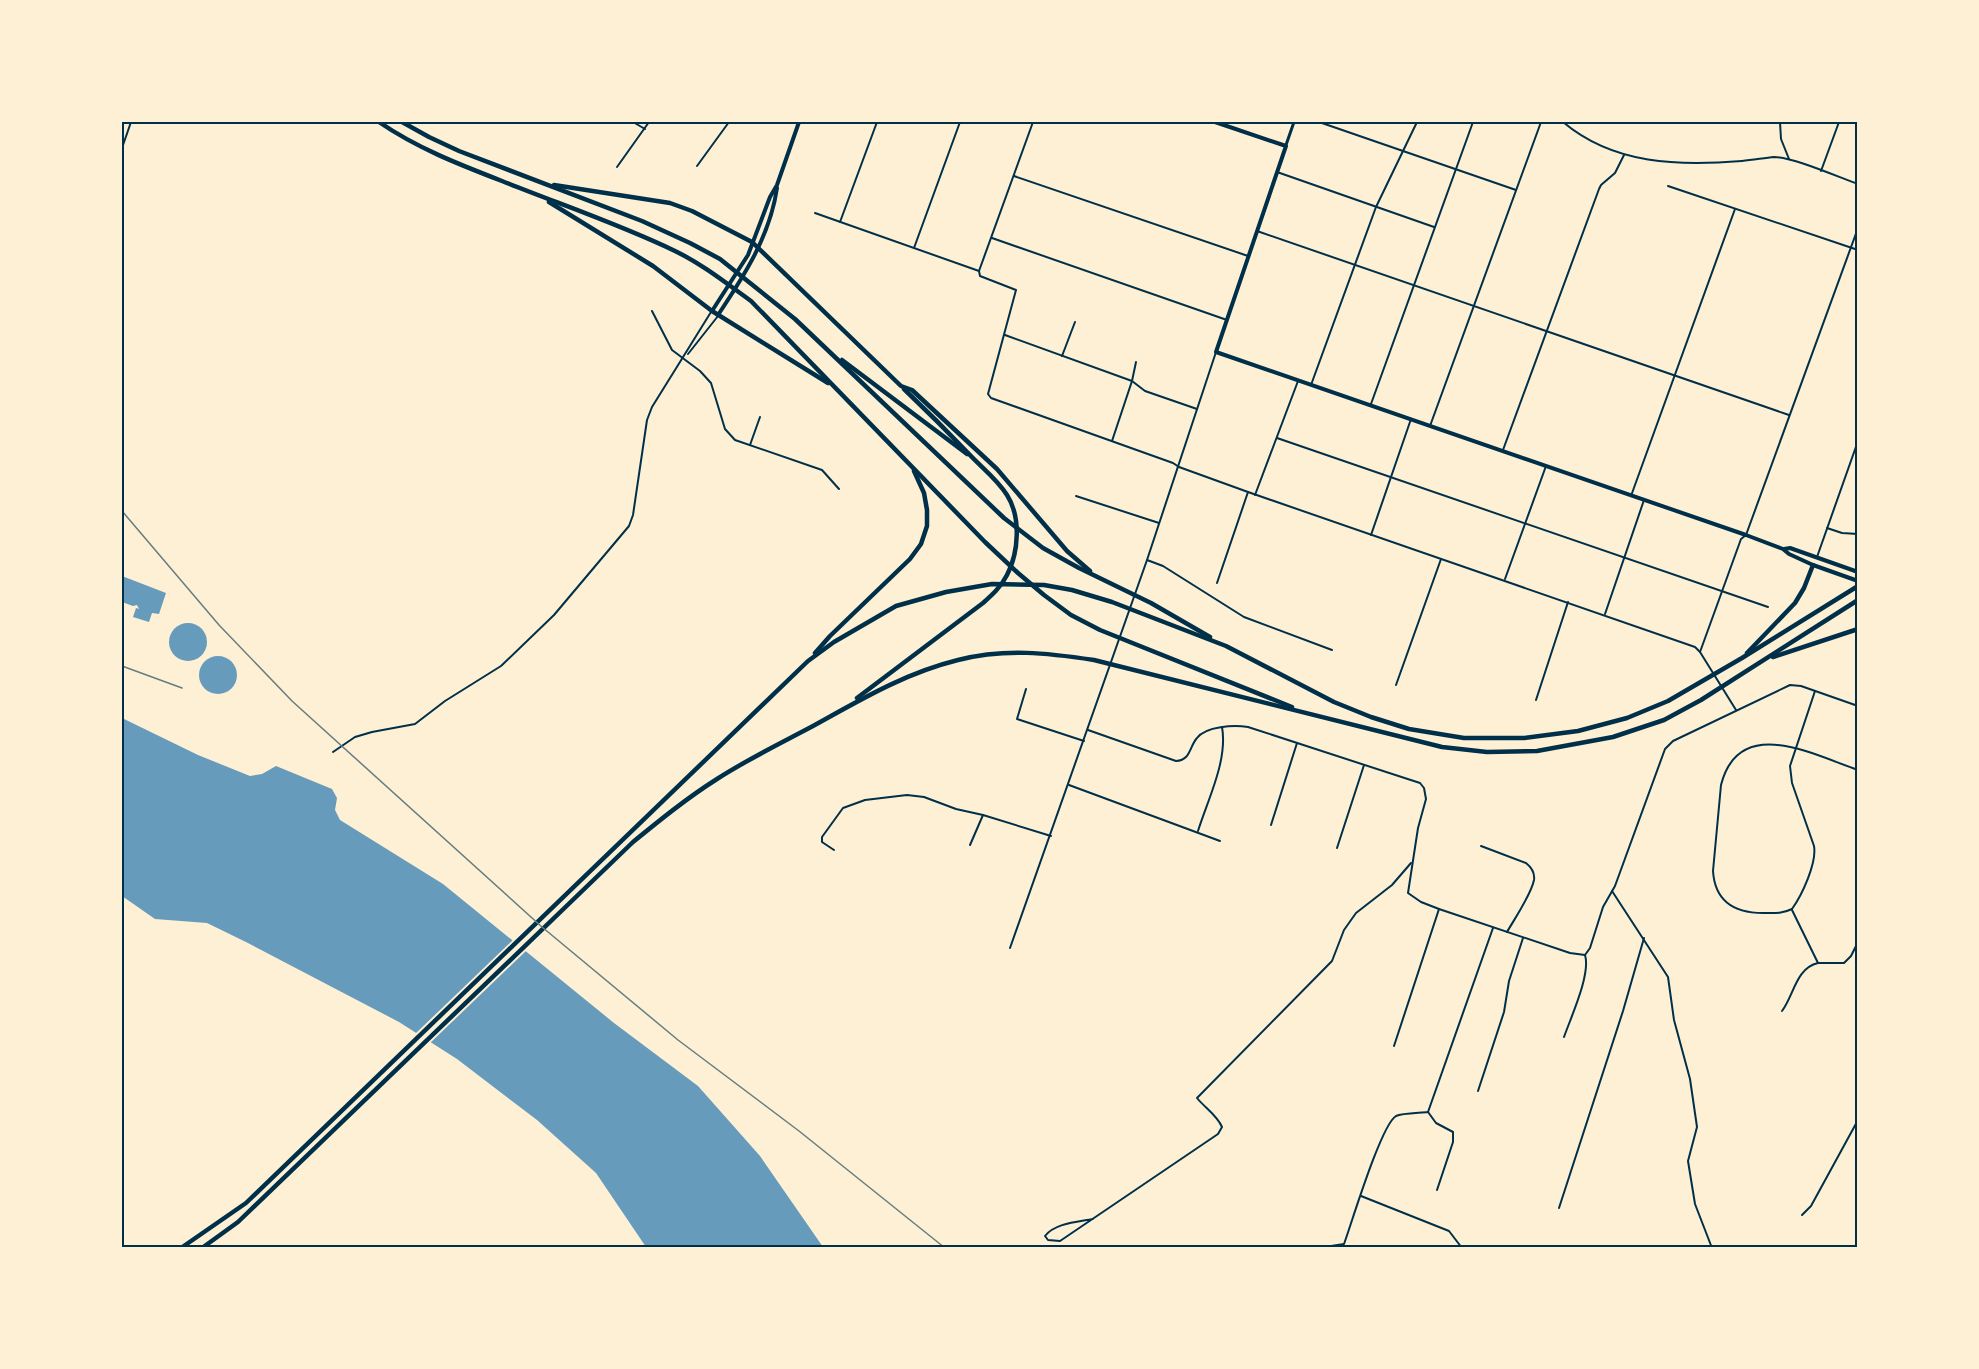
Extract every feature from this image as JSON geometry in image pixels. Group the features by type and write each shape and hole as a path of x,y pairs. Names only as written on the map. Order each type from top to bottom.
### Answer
{"highway":[{"path":"379,122 405,139 441,157 627,230 676,252 711,272 751,301 911,466 1044,596 1071,615 1100,630 1309,714"},
{"path":"402,122 459,151 642,221 720,259 760,289 1004,518 1043,548 1151,603 1226,646 1334,702 1371,717 1409,729 1464,738 1524,738 1578,731 1627,718 1668,701 1857,586"},
{"path":"543,183 670,203 692,211 752,242 992,476 1008,497 1016,521 1017,537 1007,575 997,591 843,709"},
{"path":"539,196 653,266 712,311 836,388"},
{"path":"821,344 945,440 974,459"},
{"path":"901,386 912,390 997,469 1067,551 1094,575"},
{"path":"181,1248 246,1203 567,895 910,559 921,543 927,526 924,493 911,466"},
{"path":"1742,658 1795,603 1813,565"},
{"path":"808,661 834,642 896,606 945,592 992,584 1044,585 1072,590 1112,602 1226,646"},
{"path":"202,1248 238,1222 572,900 633,842 666,815 718,778 882,687 915,672 960,659 999,653 1042,652 1094,660 1442,747 1486,752 1537,751 1613,737 1664,720 1701,700 1857,600"},
{"path":"1765,660 1857,629"}],"main road":[{"path":"712,311 743,264 777,184 799,122"},
{"path":"1215,122 1229,124 1286,146 1216,352 1746,534 1783,549 1813,565 1857,581"},
{"path":"718,315 752,264 775,200 777,184"},
{"path":"1783,549 1790,548 1857,572"},
{"path":"1813,565 1816,558"}],"street":[{"path":"122,148 131,122"},
{"path":"633,122 645,129"},
{"path":"618,167 649,122"},
{"path":"697,166 729,122"},
{"path":"840,222 877,122"},
{"path":"914,248 960,122"},
{"path":"1033,122 979,271 980,276 1016,290 988,394 991,398 1255,495 1695,647 1700,651 1736,710"},
{"path":"1286,146 1294,122"},
{"path":"1319,122 1516,190"},
{"path":"1311,385 1376,207 1417,122"},
{"path":"1370,405 1473,122"},
{"path":"1430,426 1541,122"},
{"path":"1563,122 1596,143 1624,155 1659,162 1694,164 1776,157 1857,184"},
{"path":"1780,122 1781,139 1790,160"},
{"path":"1821,171 1839,122"},
{"path":"1503,451 1599,189 1615,173 1624,155"},
{"path":"1277,172 1434,227"},
{"path":"1014,176 1248,256"},
{"path":"1668,186 1857,250"},
{"path":"1631,496 1735,209"},
{"path":"815,213 979,271"},
{"path":"1700,651 1741,538 1746,534 1857,228"},
{"path":"1257,231 1789,415"},
{"path":"992,238 1227,320"},
{"path":"652,311 668,345 711,383 725,429 735,440 822,470 840,489"},
{"path":"333,752 355,737 404,727 422,719 445,701 501,666 554,615 629,526 633,515 647,420 656,401 712,311"},
{"path":"684,358 718,315"},
{"path":"1062,356 1075,322"},
{"path":"1005,335 1132,381 1145,391 1197,409"},
{"path":"1010,948 1148,560 1216,352"},
{"path":"1112,441 1136,362"},
{"path":"1255,495 1298,381"},
{"path":"750,445 760,417"},
{"path":"1371,535 1411,419"},
{"path":"1277,438 1767,608"},
{"path":"1816,558 1857,441"},
{"path":"1505,580 1546,466"},
{"path":"1217,583 1248,492"},
{"path":"1076,496 1160,523"},
{"path":"1605,615 1644,500"},
{"path":"1827,528 1842,533 1857,534"},
{"path":"1396,686 1441,559"},
{"path":"1148,560 1163,566 1244,617 1332,650"},
{"path":"1536,700 1568,602"},
{"path":"1585,955 1590,948 1603,907 1612,891 1665,749 1673,741 1790,685 1802,686 1857,706"},
{"path":"1026,689 1017,719 1084,741"},
{"path":"1815,691 1796,749 1790,766 1792,783 1814,846 1813,865 1792,909 1782,913 1744,912 1732,907 1718,890 1713,871 1721,784 1732,760 1744,750 1765,744 1778,744 1796,749 1857,771"},
{"path":"1088,730 1172,761 1181,761 1188,756 1202,733 1222,727 1248,727 1420,783 1424,788 1426,799 1408,892 1420,902 1439,909 1570,953 1585,955"},
{"path":"1197,832 1222,757 1224,743 1222,727"},
{"path":"1271,825 1297,742"},
{"path":"1337,848 1364,765"},
{"path":"1069,785 1220,841"},
{"path":"834,850 822,842 822,837 843,808 865,800 890,796 924,797 956,809 1051,836"},
{"path":"970,845 983,815"},
{"path":"1480,846 1526,863 1532,868 1534,879 1530,890 1507,932"},
{"path":"1093,1219 1058,1227 1045,1236 1047,1240 1060,1241 1093,1219 1218,1134 1222,1127 1219,1119 1197,1098 1332,961 1344,930 1356,913 1392,885 1413,861"},
{"path":"1612,891 1668,976 1674,1020 1690,1079 1697,1126 1688,1161 1695,1204 1712,1248"},
{"path":"1394,1046 1439,909"},
{"path":"1792,909 1818,963"},
{"path":"1428,1112 1493,927"},
{"path":"1478,1091 1504,1012 1509,981 1523,938"},
{"path":"1559,1208 1623,1011 1644,938"},
{"path":"1782,1011 1807,967 1818,963 1844,963 1851,956 1857,944"},
{"path":"1564,1037 1586,975 1585,955"},
{"path":"1428,1112 1436,1123 1453,1132 1453,1142 1437,1190"},
{"path":"1318,1248 1344,1244 1382,1136 1389,1123 1399,1114 1428,1112"},
{"path":"1802,1215 1811,1206 1857,1120"},
{"path":"1361,1196 1449,1231 1462,1248"}],"water":[{"path":"122,576 166,593 159,614 152,613 149,622 133,617 136,608 139,609 137,605 122,602"},
{"path":"188,623 201,629 207,642 201,655 188,661 175,655 169,642 175,629"},
{"path":"218,656 231,662 237,675 231,688 218,694 205,688 199,675 205,662"},
{"path":"122,718 198,755 250,776 262,774 276,766 332,789 337,798 335,810 340,820 443,884 614,1023 698,1086 760,1156 823,1247 646,1247 596,1173 537,1120 457,1059 399,1022 207,923 155,919 122,896"}],"pier":[{"path":"515,938 528,949 428,1045 414,1035"}],"railway":[{"path":"122,511 219,625 292,701 542,927 678,1040 799,1131 945,1248"},
{"path":"122,666 182,688"}]}
